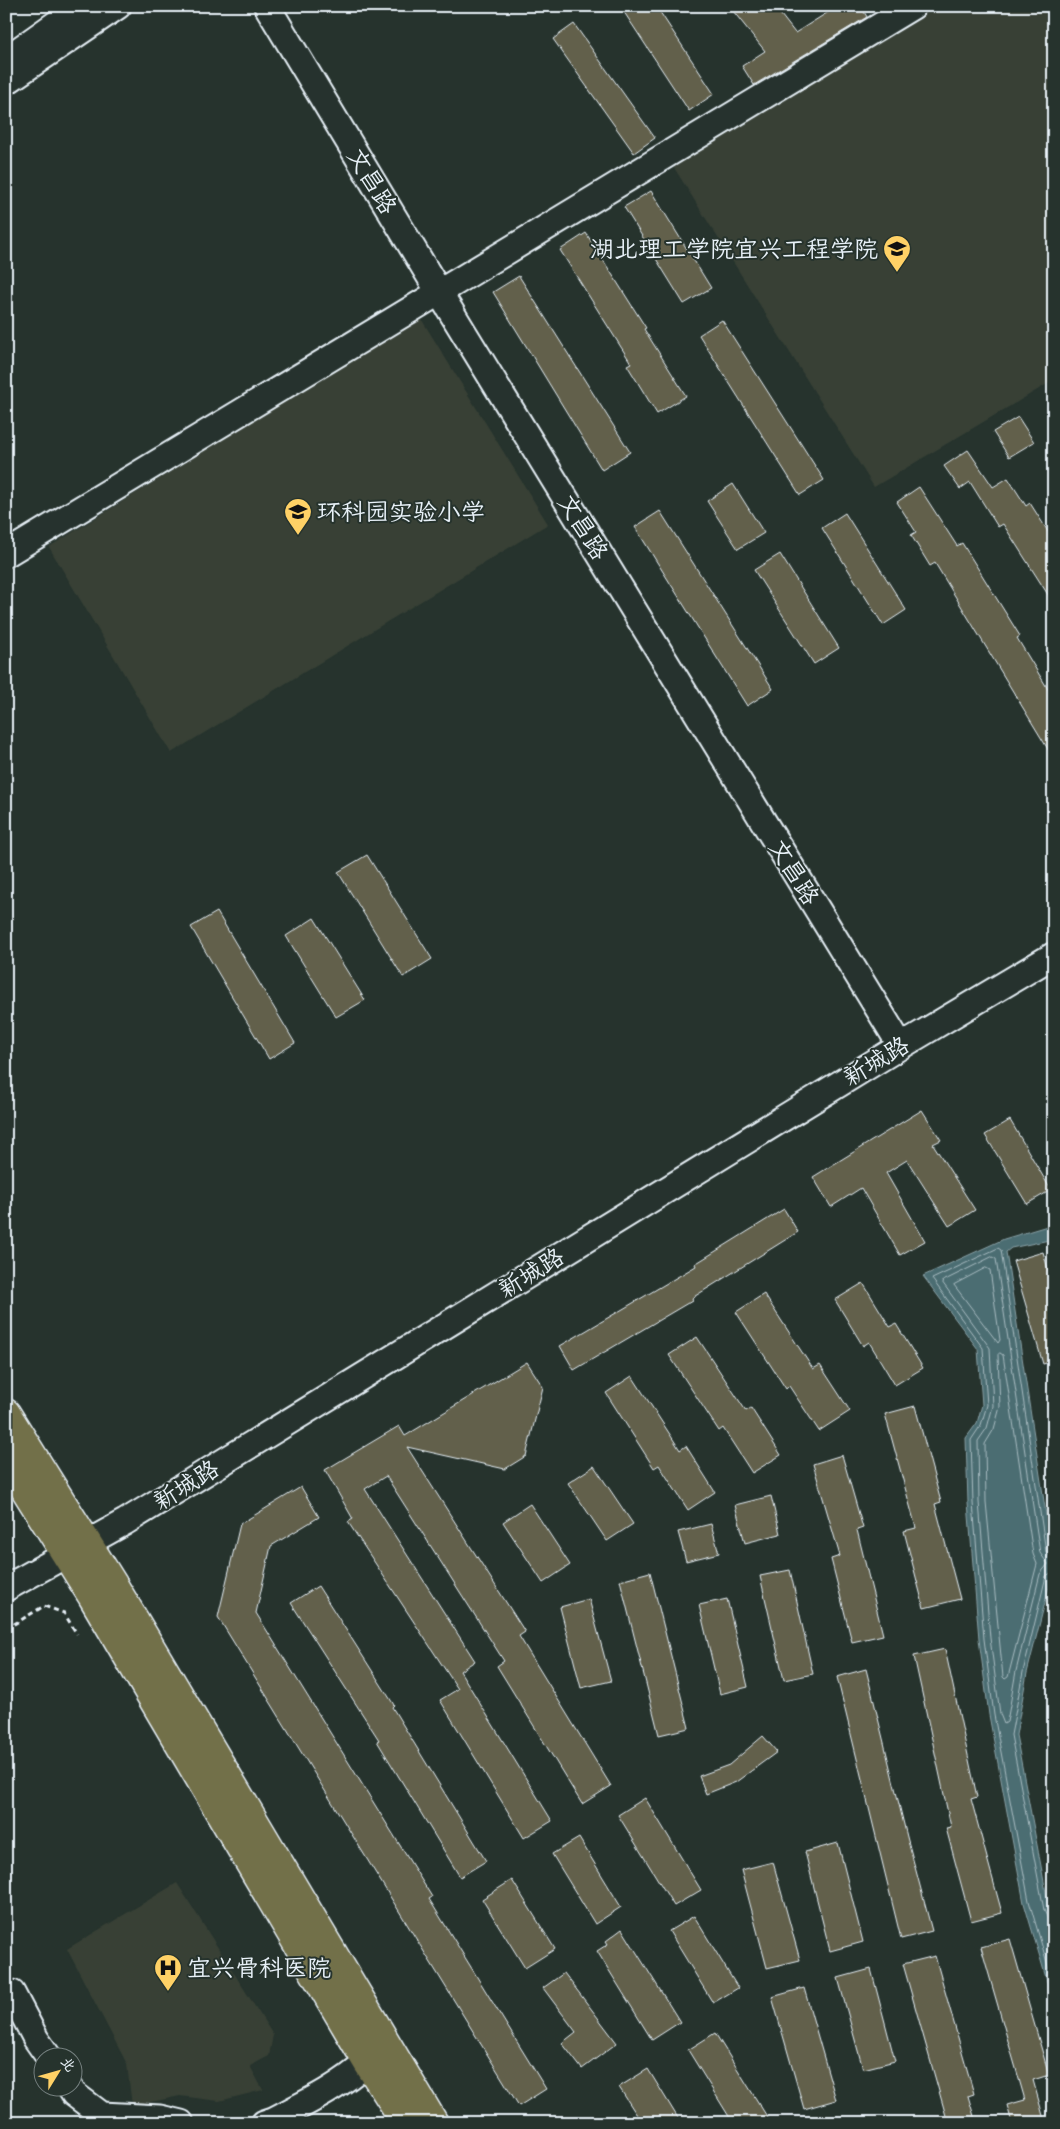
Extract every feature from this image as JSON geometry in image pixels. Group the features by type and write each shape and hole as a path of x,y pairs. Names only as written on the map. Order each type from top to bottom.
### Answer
{"main road":[{"path":"6,1413 77,1548 367,2062 406,2123"},
{"path":"6,1459 77,1548 434,2123"}],"street":[{"path":"6,59 81,6"},
{"path":"6,82 118,6"},
{"name":"文昌路","path":"267,6 439,292 901,1046"},
{"path":"6,554 913,6"},
{"name":"新城路","path":"6,1588 125,1522 901,1046 1054,955"},
{"path":"6,1996 12,1993 41,2046"},
{"path":"264,2123 332,2088 352,2076 367,2062"},
{"path":"77,2096 102,2115 118,2120 160,2118 181,2123"}],"path":[{"path":"6,1629 44,1606 64,1613 78,1634"}],"shaded area":[{"name":"湖北理工学院宜兴工程学院","path":"937,6 1054,6 1054,380 874,487 673,166"},
{"name":"环科园实验小学","path":"420,317 548,524 171,753 49,547"},
{"name":"宜兴骨科医院","path":"177,1883 273,2035 269,2056 250,2066 263,2090 219,2101 180,2096 132,2106 127,2064 67,1949"}],"water":[{"path":"1054,1224 1054,1239 1011,1248 1006,1252 1054,1567 1027,1673 1016,1735 1049,1908 1054,1923 1054,2005 1024,1903 989,1715 979,1639 968,1503 966,1438 977,1423 982,1405 978,1349 923,1276 1004,1239"}],"building":[{"path":"620,6 656,6 714,94 689,111"},
{"path":"729,6 774,6 795,33 838,6 861,6 867,17 754,85 742,66 765,51"},
{"path":"574,24 655,138 634,153 553,39"},
{"path":"651,191 711,288 684,304 624,207"},
{"path":"586,233 686,396 657,414 627,365 631,363 560,250"},
{"path":"519,276 630,452 602,470 493,292"},
{"path":"722,320 824,480 800,495 699,335"},
{"path":"1018,417 1034,442 1009,457 993,432"},
{"path":"968,450 993,487 1008,478 1026,506 1030,503 1054,541 1054,604 1003,524 998,527 970,482 960,489 944,466"},
{"path":"733,484 764,533 738,549 707,501"},
{"path":"919,487 957,546 962,543 1020,636 1017,638 1054,699 1054,759 935,563 930,566 911,535 916,532 897,502"},
{"path":"660,511 773,689 747,706 635,527"},
{"path":"845,513 906,610 883,625 822,528"},
{"path":"780,554 839,648 814,664 754,570"},
{"path":"367,855 432,959 403,977 338,872"},
{"path":"217,912 295,1043 269,1059 191,927"},
{"path":"314,918 365,1000 336,1017 286,936"},
{"path":"922,1110 941,1140 933,1144 975,1210 949,1226 907,1160 886,1173 925,1241 900,1255 861,1188 831,1207 813,1177"},
{"path":"1010,1120 1051,1190 1027,1204 985,1135"},
{"path":"784,1209 798,1232 692,1298 693,1300 574,1370 560,1346 696,1266 695,1264"},
{"path":"1043,1252 1054,1289 1054,1361 1043,1364 1013,1261"},
{"path":"863,1283 890,1327 896,1324 923,1368 895,1385 869,1342 863,1346 835,1300"},
{"path":"764,1294 813,1369 820,1365 850,1411 819,1431 789,1386 786,1389 736,1312"},
{"path":"697,1337 746,1411 751,1408 781,1455 752,1473 723,1428 719,1431 669,1355"},
{"path":"527,1362 543,1387 526,1456 505,1469 407,1447 525,1632 519,1636 611,1786 582,1804 497,1666 504,1661 386,1476 365,1489 475,1661 460,1671 552,1821 524,1838 440,1700 458,1689 348,1522 353,1519 325,1470 399,1426 405,1436"},
{"path":"632,1376 680,1450 686,1446 715,1492 688,1510 659,1465 654,1468 606,1393"},
{"path":"915,1406 941,1502 935,1504 960,1599 924,1608 904,1531 916,1528 885,1414"},
{"path":"842,1455 863,1528 857,1530 883,1635 852,1642 831,1559 840,1556 813,1464"},
{"path":"594,1466 633,1524 607,1541 568,1483"},
{"path":"301,1487 319,1517 271,1546 256,1613 432,1897 429,1899 546,2089 519,2106 218,1617 240,1524"},
{"path":"771,1496 780,1534 745,1543 735,1505"},
{"path":"530,1504 570,1565 543,1583 503,1522"},
{"path":"711,1524 719,1553 686,1561 678,1532"},
{"path":"790,1570 813,1674 784,1680 760,1576"},
{"path":"650,1572 689,1728 659,1735 620,1580"},
{"path":"318,1586 394,1705 392,1707 486,1861 460,1877 377,1741 379,1740 291,1603"},
{"path":"589,1599 611,1681 581,1688 560,1607"},
{"path":"727,1599 748,1687 720,1694 699,1605"},
{"path":"945,1649 977,1797 971,1799 1002,1913 971,1921 946,1828 951,1827 914,1656"},
{"path":"866,1669 932,1931 901,1939 837,1677"},
{"path":"763,1736 777,1752 736,1782 706,1794 699,1776 729,1765"},
{"path":"645,1798 701,1890 674,1906 618,1815"},
{"path":"579,1838 621,1907 595,1924 552,1854"},
{"path":"838,1843 863,1942 830,1951 805,1852"},
{"path":"773,1862 800,1960 767,1968 741,1870"},
{"path":"512,1880 555,1949 525,1968 482,1899"},
{"path":"694,1916 738,1988 713,2003 669,1931"},
{"path":"622,1929 680,2022 652,2040 597,1951 608,1944 606,1941"},
{"path":"1010,1939 1049,2075 1033,2080 1045,2123 1012,2123 1007,2105 1025,2100 981,1947"},
{"path":"935,1956 974,2094 968,2096 976,2123 948,2123 903,1964"},
{"path":"871,1969 895,2061 863,2069 838,1978"},
{"path":"564,1973 617,2043 582,2069 562,2043 576,2032 543,1988"},
{"path":"804,1988 836,2100 804,2109 772,1997"},
{"path":"715,2033 771,2123 733,2123 688,2050"},
{"path":"648,2069 681,2123 642,2123 619,2087"}],"place":[{"name":"湖北理工学院宜兴工程学院","path":"897,273"},
{"name":"环科园实验小学","path":"298,536"},
{"name":"宜兴骨科医院","path":"168,1992"}]}
